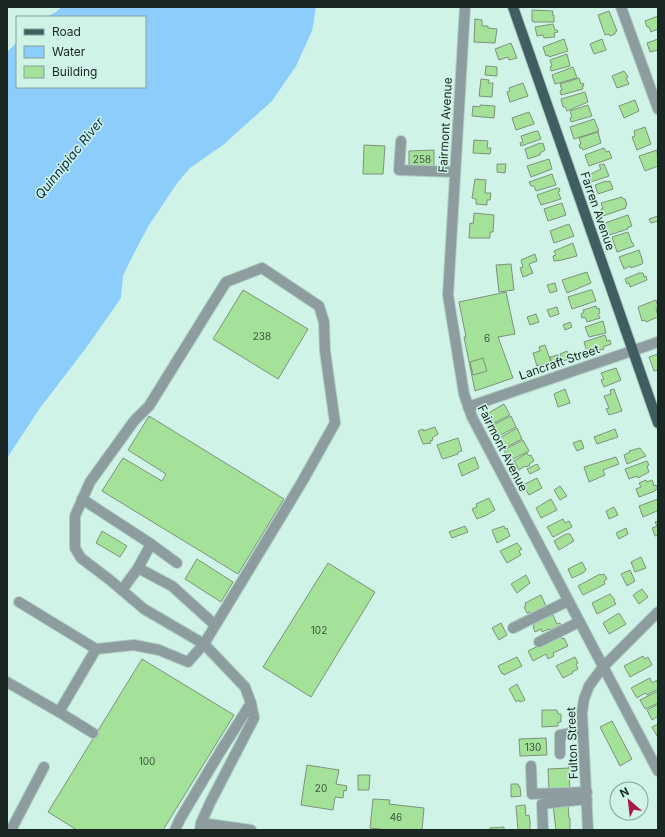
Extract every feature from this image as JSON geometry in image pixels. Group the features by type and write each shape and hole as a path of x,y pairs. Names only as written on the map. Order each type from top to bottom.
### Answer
{"main road":[{"name":"Farren Avenue","path":"513,7 658,423"}],"street":[{"name":"Fairmont Avenue","path":"465,7 448,295 464,394 472,417 658,771"},
{"path":"621,7 658,109"},
{"path":"401,141 399,170 456,172"},
{"path":"19,602 96,649 134,645 159,650 188,662 204,644 302,482 335,423 325,351 324,322 319,306 262,268 226,282 149,406 129,427 90,482 75,516 75,548 81,558 144,609 204,644 245,687 251,703 254,718 210,803 201,826 215,825 250,830"},
{"name":"Lancraft Street","path":"468,407 658,342"},
{"path":"82,499 151,544 177,563"},
{"path":"122,590 138,568 151,544"},
{"path":"138,568 172,586 215,625"},
{"path":"513,628 568,601"},
{"name":"Fulton Street","path":"588,830 582,713 584,699 589,686 603,667 658,612"},
{"path":"539,642 579,622"},
{"path":"60,712 96,649"},
{"path":"7,682 60,712 92,733"},
{"path":"175,830 220,752 251,703"},
{"path":"560,754 560,735 583,731"},
{"path":"531,766 532,794 587,795"},
{"path":"11,830 44,767"},
{"path":"543,830 542,804 587,795"}],"water":[{"name":"Quinnipiac River","path":"61,7 316,7 312,31 296,66 272,101 223,145 190,168 178,182 149,225 131,259 123,276 121,298 86,348 40,408 7,458 7,52 16,43 16,88 146,88 146,16 48,16 56,12"}],"building":[{"path":"532,10 553,11 552,15 554,15 554,22 532,21"},
{"path":"609,11 617,31 615,34 610,36 609,34 605,35 598,15"},
{"path":"658,16 658,29 651,32 645,21"},
{"path":"475,19 482,20 482,26 497,29 495,43 474,42"},
{"path":"553,24 555,30 558,32 554,33 555,37 544,38 543,35 537,36 535,27"},
{"path":"564,39 568,51 549,57 548,55 546,56 543,47"},
{"path":"602,39 606,50 594,54 590,44"},
{"path":"658,39 658,50 650,52 647,43"},
{"path":"511,43 517,58 509,60 508,57 499,60 495,49"},
{"path":"567,54 570,66 551,71 550,67 552,66 550,60"},
{"path":"486,66 497,67 497,76 485,75"},
{"path":"573,67 577,78 555,84 552,75"},
{"path":"624,71 628,77 626,78 629,84 617,88 612,76"},
{"path":"579,78 581,84 583,83 583,89 561,95 560,91 562,90 560,84"},
{"path":"481,79 489,80 488,83 493,83 492,97 479,96"},
{"path":"523,83 528,96 510,102 507,92 510,91 509,88"},
{"path":"585,92 588,102 567,111 565,107 563,107 561,99"},
{"path":"635,100 639,111 624,118 619,106"},
{"path":"480,105 495,106 494,118 472,116 473,106 480,107"},
{"path":"588,105 592,116 571,122 570,118 572,117 570,111"},
{"path":"529,112 534,124 516,130 512,118"},
{"path":"594,119 599,131 574,139 570,127"},
{"path":"645,127 651,144 637,150 632,137 635,136 634,131"},
{"path":"538,131 541,139 521,146 520,143 523,142 521,136"},
{"path":"598,132 601,143 583,150 580,148 579,145 581,144 579,138"},
{"path":"474,140 488,141 487,148 491,148 490,154 473,153"},
{"path":"543,143 545,150 540,153 540,155 528,159 525,149"},
{"path":"364,145 385,146 383,174 363,174"},
{"path":"604,148 606,152 609,151 612,158 589,166 585,155"},
{"path":"434,150 434,167 409,167 409,151"},
{"path":"657,150 658,166 645,171 639,156"},
{"path":"549,159 552,169 531,177 527,166"},
{"path":"497,164 506,164 505,173 497,172"},
{"path":"604,164 609,176 591,182 589,175 601,169 599,165"},
{"path":"552,174 556,185 536,191 534,186 531,186 529,182"},
{"path":"475,179 486,180 485,193 491,193 490,200 487,200 487,205 476,204 476,199 472,198"},
{"path":"610,181 613,189 598,194 595,185"},
{"path":"559,188 560,191 558,192 561,199 541,205 537,195"},
{"path":"622,197 625,199 627,205 625,206 626,208 603,216 601,203"},
{"path":"562,203 566,215 548,221 544,209"},
{"path":"474,213 494,215 493,232 490,232 490,238 469,238 470,223 473,224"},
{"path":"628,215 632,226 627,228 628,229 609,235 605,223"},
{"path":"658,216 658,221 651,223 649,219"},
{"path":"569,224 574,236 554,243 550,231"},
{"path":"628,232 634,246 617,252 612,237"},
{"path":"573,243 577,256 554,261 553,256 556,255 554,251"},
{"path":"639,250 643,262 642,264 631,268 630,266 624,269 619,257"},
{"path":"535,254 537,261 529,264 533,273 523,277 520,268 523,267 521,260"},
{"path":"511,264 514,290 499,292 496,265"},
{"path":"587,272 591,283 567,293 562,280"},
{"path":"639,273 643,273 647,280 630,287 629,283 627,284 625,279"},
{"path":"555,283 557,291 550,293 547,285"},
{"path":"243,290 308,329 278,379 213,339"},
{"path":"592,290 596,301 572,309 568,297"},
{"path":"506,292 515,334 498,337 513,378 475,391 464,337 466,337 459,302"},
{"path":"656,300 658,317 646,322 645,320 642,321 638,307"},
{"path":"596,306 597,309 599,308 600,313 598,314 600,318 587,322 585,317 582,318 581,314 584,312 583,310"},
{"path":"557,307 559,314 550,317 547,310"},
{"path":"536,314 539,322 530,325 527,317"},
{"path":"603,321 606,333 589,337 585,327"},
{"path":"570,322 572,327 565,330 563,325"},
{"path":"605,335 607,341 610,340 611,344 603,347 604,349 587,352 584,342"},
{"path":"545,345 551,362 537,366 533,353 540,351 539,347"},
{"path":"567,351 570,359 563,361 560,354"},
{"path":"658,354 658,370 654,371 649,357"},
{"path":"558,355 560,362 553,365 550,357"},
{"path":"483,358 487,371 473,375 470,362"},
{"path":"616,368 621,380 604,387 601,380 604,379 601,373"},
{"path":"565,389 570,403 558,407 554,394"},
{"path":"614,389 622,411 609,415 606,409 609,408 604,396 611,394 610,390"},
{"path":"504,404 510,415 490,425 485,415"},
{"path":"149,416 284,499 238,574 102,491 123,458 162,481 166,474 128,450"},
{"path":"511,416 516,427 497,437 491,426"},
{"path":"435,427 438,434 432,438 433,440 430,441 431,443 423,444 418,431"},
{"path":"517,428 522,439 503,449 498,439"},
{"path":"615,429 618,437 597,444 594,437"},
{"path":"458,438 462,451 458,452 458,454 443,459 437,445"},
{"path":"523,440 529,451 509,461 504,450"},
{"path":"581,440 584,448 577,451 573,443"},
{"path":"640,448 646,456 627,464 624,455 630,452 629,451"},
{"path":"527,453 529,456 531,455 534,461 529,464 530,465 519,470 514,461"},
{"path":"475,457 479,468 462,476 458,464"},
{"path":"616,457 619,464 603,470 605,475 589,482 584,467"},
{"path":"647,461 649,465 647,466 649,472 638,478 637,476 629,479 625,469"},
{"path":"537,464 540,469 530,474 527,469"},
{"path":"537,478 542,488 529,495 523,485"},
{"path":"646,480 647,482 652,480 654,486 656,485 658,489 639,497 636,489 641,487 639,483"},
{"path":"560,486 567,496 560,500 554,490"},
{"path":"489,498 495,510 477,519 472,509 477,507 476,504"},
{"path":"551,499 557,510 541,518 536,508"},
{"path":"658,499 658,513 657,511 643,517 639,506"},
{"path":"614,507 618,515 609,519 606,511"},
{"path":"563,519 565,523 569,521 572,527 553,537 547,527"},
{"path":"658,521 658,535 655,536 652,528 657,526 655,522"},
{"path":"465,526 468,532 452,538 449,532"},
{"path":"504,526 505,529 507,528 510,536 497,543 492,530"},
{"path":"626,528 628,534 619,539 616,533"},
{"path":"102,531 127,546 120,557 96,543"},
{"path":"566,534 570,534 574,541 559,550 554,541"},
{"path":"517,543 522,549 519,551 521,555 507,563 500,551"},
{"path":"641,557 646,568 635,572 631,562"},
{"path":"197,559 233,582 221,602 185,579"},
{"path":"582,562 586,570 572,578 568,569"},
{"path":"328,563 375,592 311,697 263,667"},
{"path":"630,570 635,581 627,586 621,574"},
{"path":"600,574 604,574 607,579 604,581 605,584 583,595 578,586"},
{"path":"526,575 530,583 517,593 511,584"},
{"path":"642,589 648,597 639,604 633,595"},
{"path":"610,594 615,600 614,601 616,604 597,614 592,603"},
{"path":"541,595 546,606 531,615 529,612 527,613 524,607 526,606 525,603"},
{"path":"619,613 626,624 609,634 603,623"},
{"path":"553,615 557,624 560,623 561,625 550,630 549,629 542,632 541,629 535,632 533,623"},
{"path":"501,623 507,635 499,640 492,628"},
{"path":"560,635 562,639 564,638 568,646 553,653 554,656 548,659 546,654 533,661 528,651"},
{"path":"643,656 645,659 648,657 652,665 630,677 624,666"},
{"path":"517,657 522,666 504,675 503,673 502,674 498,666"},
{"path":"575,657 578,663 576,664 578,669 563,678 556,666"},
{"path":"142,659 234,715 163,830 77,830 48,812"},
{"path":"650,678 652,683 657,680 658,689 647,695 645,693 637,698 631,688"},
{"path":"517,684 525,700 520,702 519,700 516,702 509,689"},
{"path":"658,691 658,703 645,709 640,700"},
{"path":"658,704 658,716 652,720 647,710"},
{"path":"542,710 557,710 558,714 561,714 561,722 558,722 558,726 542,727"},
{"path":"612,721 632,759 620,766 600,727"},
{"path":"658,724 658,736 657,736 652,727"},
{"path":"546,738 547,755 520,756 519,739"},
{"path":"307,765 339,770 336,784 347,786 346,791 344,790 343,798 335,797 333,810 301,805"},
{"path":"569,766 573,766 573,775 569,776 570,790 549,791 548,769 569,768"},
{"path":"358,775 370,775 369,790 358,790"},
{"path":"511,784 518,784 520,787 521,796 511,797"},
{"path":"373,799 390,800 389,804 424,808 422,830 388,830 370,828"},
{"path":"568,804 570,830 556,830 553,805"},
{"path":"525,805 526,816 529,815 530,830 518,830 516,806"},
{"path":"504,827 504,830 490,830 490,828"}]}
